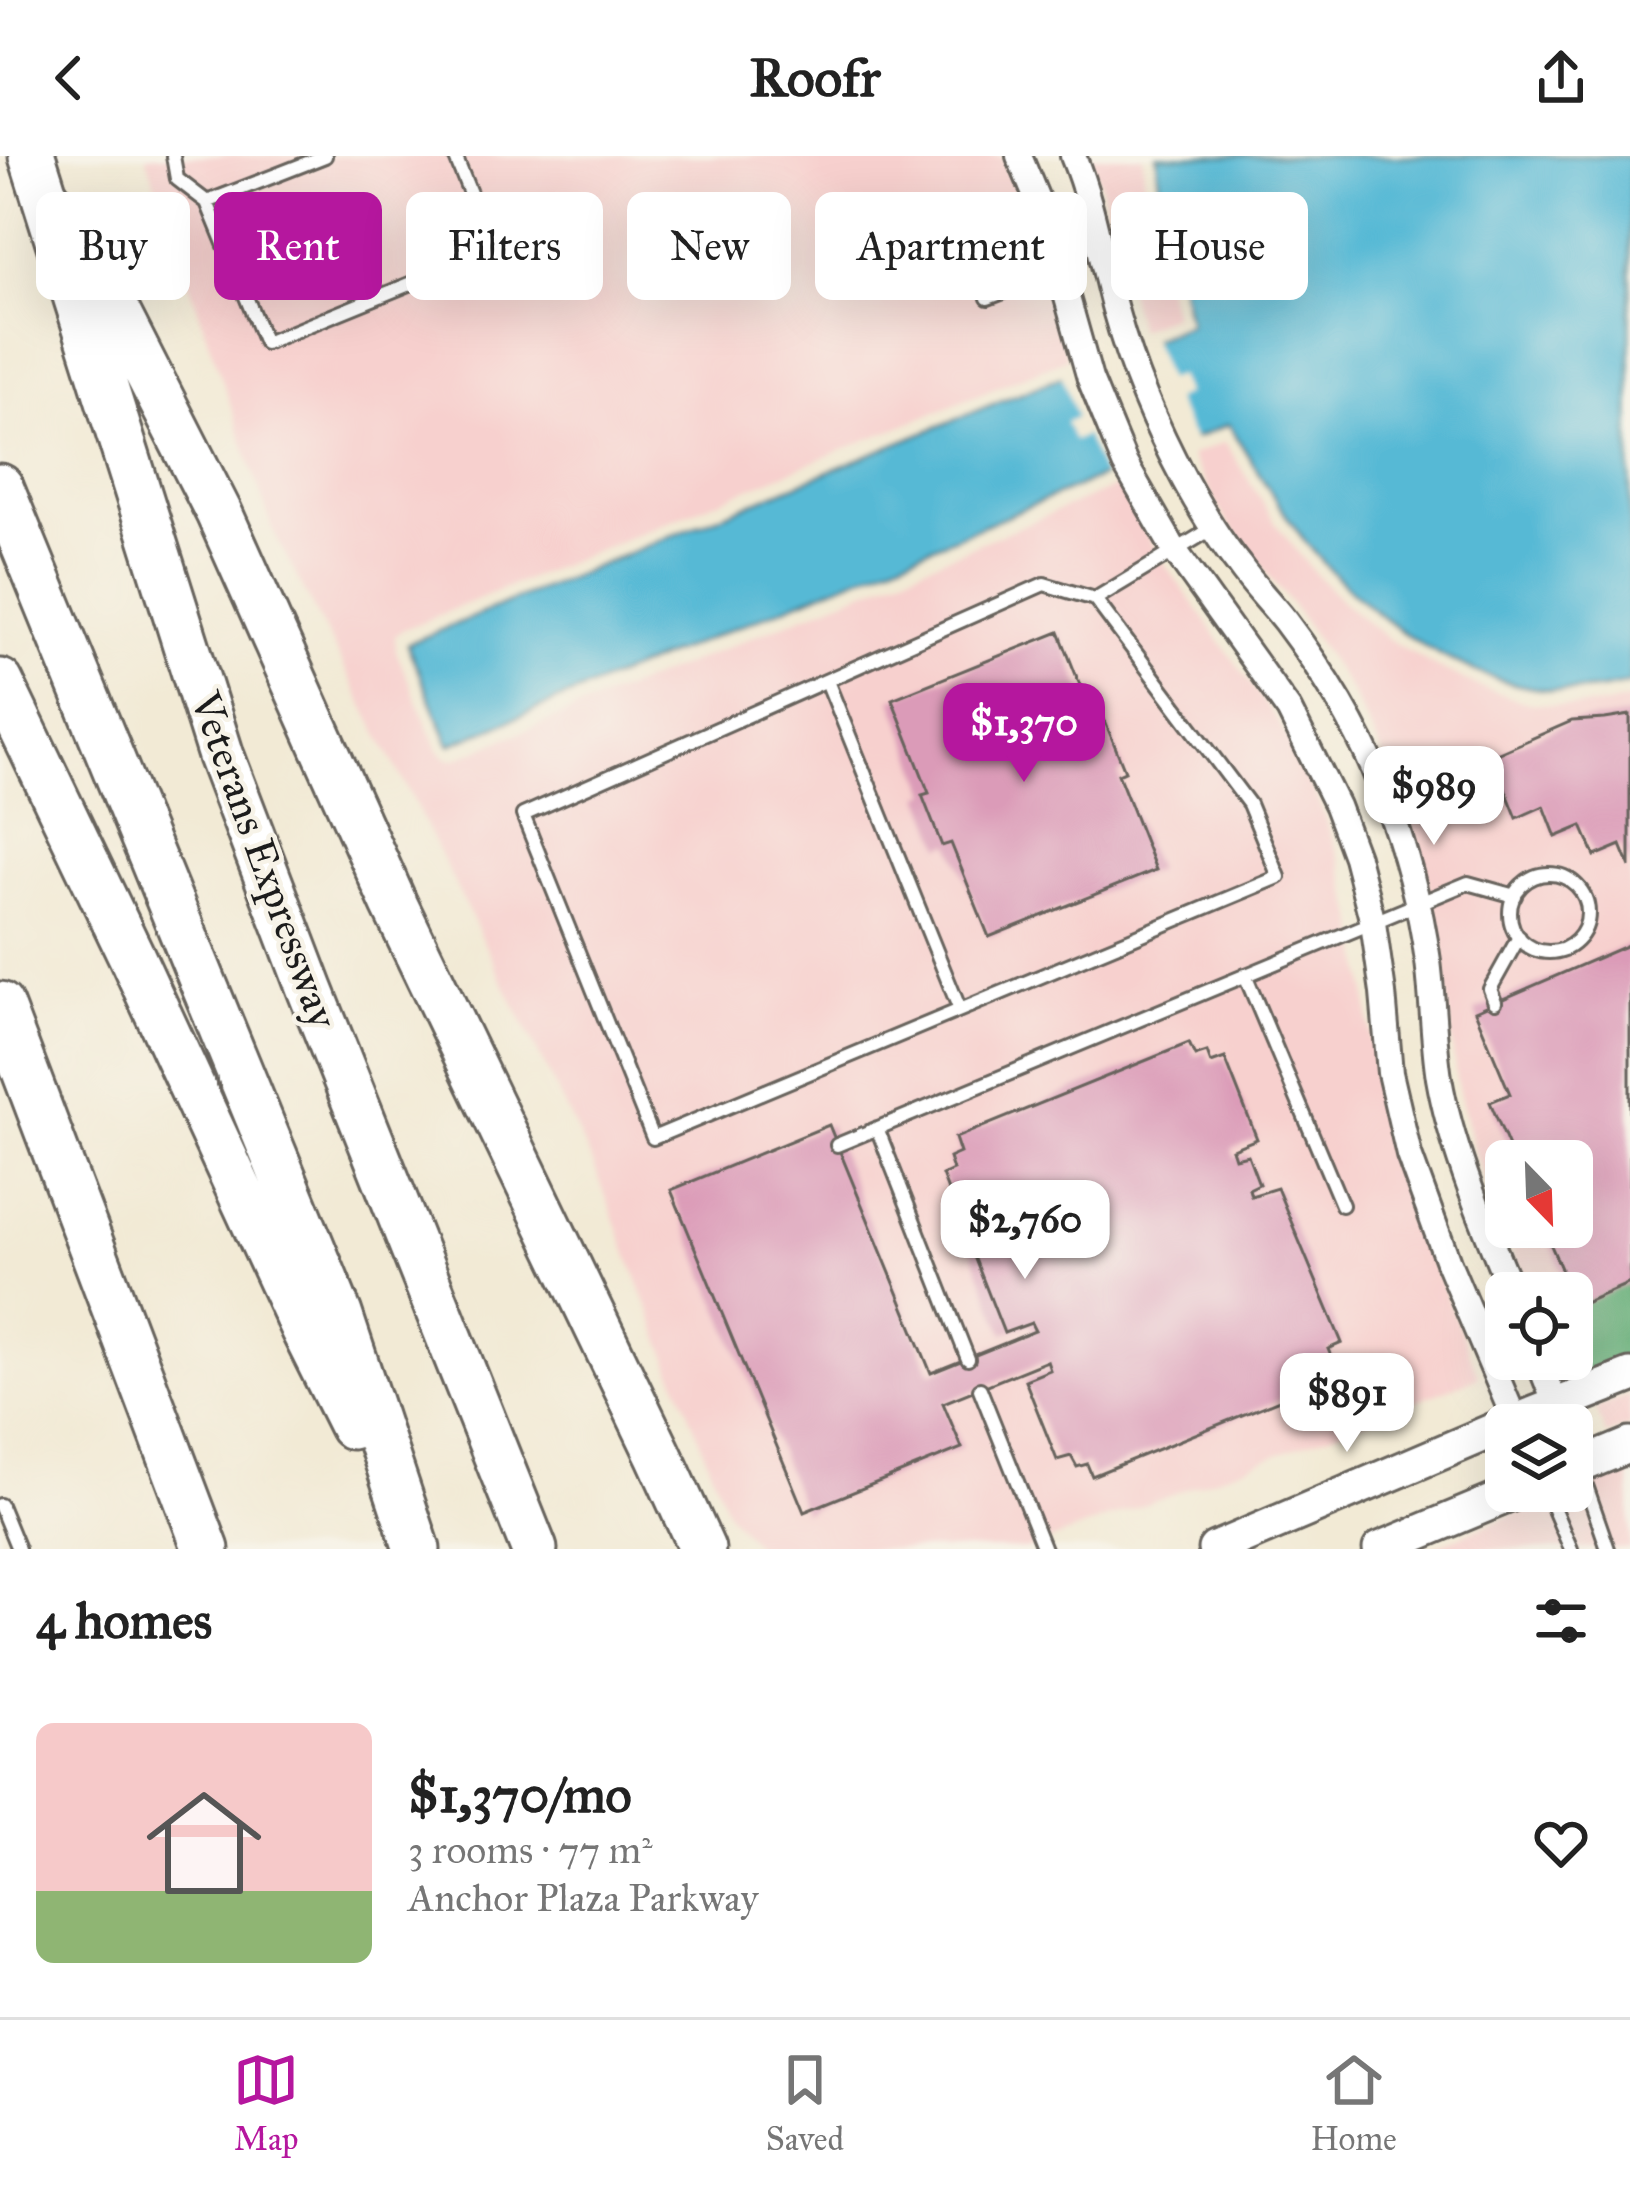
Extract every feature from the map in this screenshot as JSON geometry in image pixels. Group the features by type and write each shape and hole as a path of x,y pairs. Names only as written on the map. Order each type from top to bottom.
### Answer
{"highway":[{"path":"39,176 106,291 219,514 394,904 702,1549"},
{"name":"Veterans Expressway","path":"39,176 221,756 534,1549"},
{"path":"0,487 338,1314 416,1544"},
{"path":"0,682 304,1330 416,1544"},
{"path":"0,1005 206,1549"},
{"path":"659,1455 737,1549"}],"main road":[{"path":"1580,1404 1630,1376"},
{"path":"1215,1549 1485,1435"},
{"path":"1593,1456 1630,1445"},
{"path":"1380,1549 1485,1506"}],"street":[{"path":"1019,156 1034,192"},
{"path":"1072,156 1086,188 1117,316 1184,478 1213,528 1286,622 1339,702 1382,787 1418,903 1448,1117 1504,1272"},
{"path":"1068,300 1103,416 1144,500 1175,551 1275,688 1303,734 1347,833 1373,923 1401,1127 1503,1404"}],"lane":[{"path":"173,156 177,179 207,202 265,343 493,250 455,156"},
{"path":"207,202 326,156"},
{"path":"1095,598 1213,528"},
{"path":"1044,584 1095,598 1249,804 1279,878 653,1138 523,815 827,681 1044,584"},
{"path":"827,681 960,1010"},
{"path":"1550,874 1575,884 1588,909 1582,934 1565,948 1543,952 1519,937 1510,911 1515,896 1532,878 1550,874"},
{"path":"837,1145 1468,883 1515,896"},
{"path":"1495,1002 1490,989 1519,937"},
{"path":"1245,975 1342,1204"},
{"path":"877,1127 968,1359"},
{"path":"980,1389 1044,1549"},
{"path":"0,1505 18,1549"},
{"path":"1593,1510 1608,1549"},
{"path":"1555,1512 1571,1549"}],"shaded area":[{"path":"146,156 1001,156 1017,192 815,192 815,300 1051,300 1067,358 402,630 395,636 395,649 438,750 447,759 456,759 1118,486 1162,560 1276,719 1323,813 1357,925 1374,1074 1386,1131 1413,1215 1479,1377 1028,1549 759,1549 728,1514 594,1166 412,798 274,533 190,286 190,192 158,192"},
{"path":"1089,156 1143,156 1146,192 1111,192 1111,224"},
{"path":"1131,300 1169,300 1173,314 1138,329"},
{"path":"1225,442 1310,568 1387,638 1479,687 1528,703 1573,707 1630,699 1630,1270 1593,1286 1593,1272 1520,1272 1511,1248 1593,1248 1593,1140 1485,1140 1485,1179 1456,1080 1433,901 1396,781 1352,693 1226,520 1190,456"},
{"path":"1630,1395 1630,1426 1606,1436 1596,1408"},
{"path":"1630,1464 1630,1549 1428,1549 1520,1512 1593,1512 1593,1481"}],"green space":[{"path":"1630,1270 1630,1356 1593,1371 1593,1286"}],"water":[{"path":"1157,156 1630,156 1630,683 1587,691 1544,689 1502,681 1422,644 1385,619 1322,561 1284,512 1229,424 450,745 407,644 1189,324 1183,300 1308,300 1308,192 1160,192"}],"pier":[{"path":"1150,334 1167,379 1178,375 1186,394 1174,400 1196,444 1105,481 1085,436 1073,441 1065,422 1076,417 1060,371"}],"building":[{"path":"1059,632 1095,723 1104,719 1125,771 1118,774 1156,870 989,937 951,843 942,846 922,795 929,793 892,699"},
{"path":"1630,715 1630,867 1621,845 1595,856 1582,826 1556,837 1544,806 1517,818 1492,756 1572,721"},
{"path":"1630,944 1630,1283 1593,1299 1593,1272 1563,1272 1552,1248 1593,1248 1593,1140 1506,1140 1490,1102 1510,1094 1475,1011"},
{"path":"1189,1043 1195,1056 1207,1052 1211,1063 1225,1058 1257,1139 1232,1149 1235,1158 1248,1155 1259,1184 1249,1189 1251,1196 1277,1188 1342,1343 1328,1349 1333,1361 1321,1366 1326,1381 1092,1476 1087,1464 1077,1467 1071,1456 1057,1460 1025,1380 1050,1370 1047,1361 943,1403 962,1448 804,1512 671,1190 829,1125 931,1373 1035,1331 1031,1323 1004,1333 942,1175 953,1170 949,1158 960,1153 955,1138"}]}
